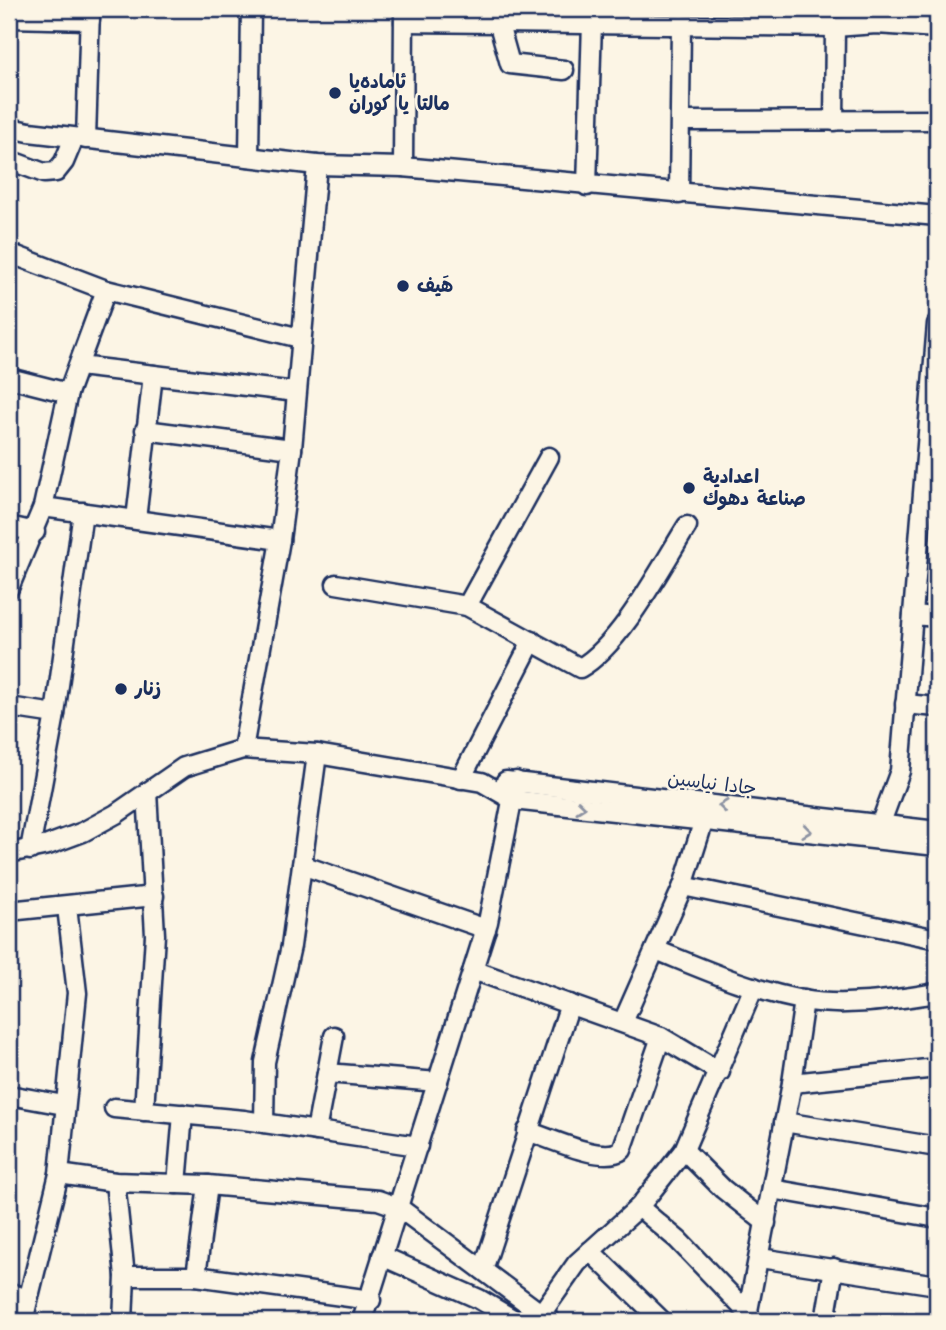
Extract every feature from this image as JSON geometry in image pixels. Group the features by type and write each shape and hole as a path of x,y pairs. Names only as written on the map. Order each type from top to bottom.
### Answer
{"street":[{"path":"249,157 251,9"},
{"path":"9,18 90,14 80,139 56,172 44,173 9,160"},
{"path":"403,167 404,15 498,15 592,23 681,25 786,17 835,27 876,17 937,27"},
{"path":"498,15 510,64 564,70"},
{"path":"587,186 592,23"},
{"path":"679,194 681,25"},
{"path":"834,121 835,27"},
{"path":"681,121 937,120"},
{"path":"9,123 15,129 80,139 317,164 403,167 587,186 937,216"},
{"path":"243,749 280,540 292,449 317,164"},
{"path":"9,253 106,290 300,338"},
{"path":"9,588 35,532 68,393 106,290"},
{"path":"880,825 900,771 913,615 930,504 937,324"},
{"path":"79,366 296,392"},
{"path":"136,519 153,375"},
{"path":"9,378 68,393"},
{"path":"145,430 292,449"},
{"path":"467,606 549,457"},
{"path":"43,507 280,540"},
{"path":"30,850 55,714 83,512"},
{"path":"9,526 35,532"},
{"path":"336,584 467,606 580,668 593,660 639,603 687,526"},
{"path":"913,615 937,617"},
{"path":"461,779 532,641"},
{"path":"905,704 937,707"},
{"path":"9,707 55,714"},
{"path":"9,853 30,850 83,832 184,767 243,749 317,754 482,782 513,800"},
{"path":"264,1122 265,1062 291,946 317,754"},
{"path":"364,1321 486,929 516,781"},
{"name":"جادا نیاسین","path":"482,782 516,781 937,831"},
{"path":"144,1111 155,935 146,792"},
{"name":"جادا نیاسین","path":"513,800 937,846"},
{"path":"623,1022 683,886 704,820"},
{"path":"302,864 486,929"},
{"path":"683,886 937,939"},
{"path":"9,911 154,896"},
{"path":"23,1321 59,1174 77,993 67,906"},
{"path":"656,950 754,987 804,1000 890,1000 937,993"},
{"path":"473,970 661,1037 720,1072"},
{"path":"59,1174 115,1182 208,1185 377,1200 398,1208 483,1270 542,1319 577,1263 639,1207 684,1150 720,1072 754,987"},
{"path":"748,1318 792,1083 804,1000"},
{"path":"483,1270 570,1004"},
{"path":"316,1130 334,1036"},
{"path":"527,1130 601,1155 616,1154 622,1150 661,1037"},
{"path":"792,1083 937,1068"},
{"path":"327,1073 438,1082"},
{"path":"9,1095 64,1105"},
{"path":"114,1108 264,1122 418,1146"},
{"path":"177,1184 183,1114"},
{"path":"784,1122 937,1147"},
{"path":"684,1150 723,1189 766,1223"},
{"path":"115,1182 125,1276 124,1321"},
{"path":"196,1276 208,1185"},
{"path":"772,1189 937,1218"},
{"path":"639,1207 678,1240 748,1318"},
{"path":"590,1251 663,1321"},
{"path":"383,1256 479,1299 516,1321"},
{"path":"760,1258 937,1284"},
{"path":"825,1321 834,1268"},
{"path":"125,1276 196,1276 371,1300"},
{"path":"9,1292 28,1300"}],"place":[{"name":"ئامادەيا مالتا يا كوران","path":"335,93"},
{"name":"هَيف","path":"403,286"},
{"name":"اعدادية صناعة دهوك","path":"689,488"},
{"name":"زنار","path":"121,689"}]}
